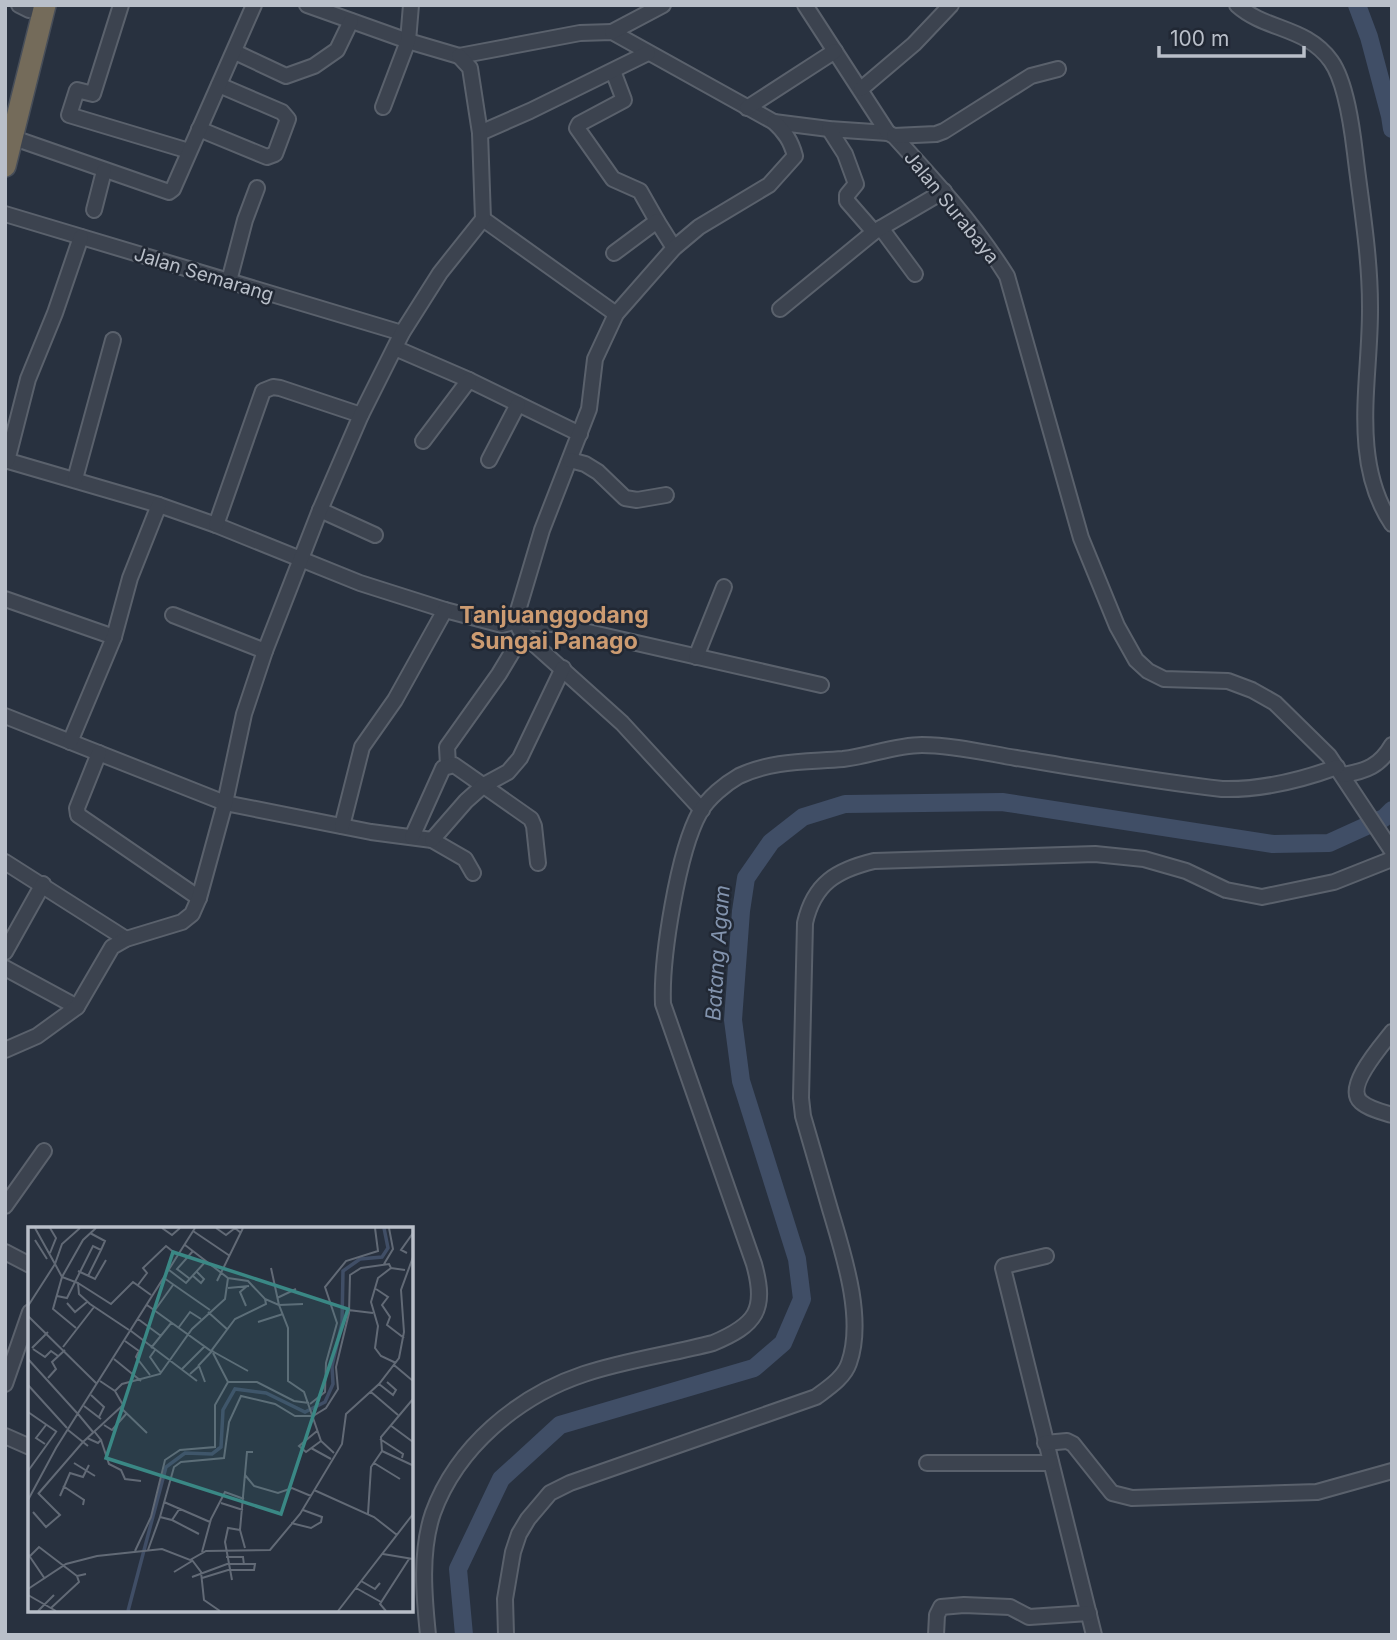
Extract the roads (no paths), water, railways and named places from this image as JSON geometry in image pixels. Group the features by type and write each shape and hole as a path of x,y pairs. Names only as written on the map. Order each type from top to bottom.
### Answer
{"highway":[{"path":"5,111 31,6"},
{"path":"5,166 31,6"}],"street":[{"path":"121,5 93,94 77,90 69,115 189,151"},
{"path":"11,138 169,192 173,190 254,5"},
{"path":"307,5 459,56 580,33 612,33 663,5"},
{"path":"383,107 408,41 411,5"},
{"path":"805,5 891,135 936,134 944,131 1031,76 1058,69"},
{"path":"861,89 914,44 951,5"},
{"path":"1237,5 1254,18 1301,35 1332,61 1338,73 1352,130 1367,251 1370,304 1365,402 1366,445 1376,496 1392,524"},
{"path":"235,52 286,76 314,66 337,50 351,21"},
{"name":"Jalan Surabaya","path":"612,33 774,122 891,135 944,191 1007,276 1081,538 1117,626 1136,660 1148,671 1164,679 1228,681 1275,703 1343,776 1392,851"},
{"path":"747,108 835,51"},
{"path":"470,68 478,53"},
{"path":"480,133 648,53"},
{"path":"5,1050 37,1036 76,1007 112,947 126,939 182,922 192,914 199,898 225,803 244,714 265,651 320,510 361,415 402,333 440,273 483,219 480,133 470,68 459,56"},
{"path":"613,71 624,100 579,124 577,128 613,179 640,191 674,248"},
{"path":"199,129 267,157 275,154 289,119 282,112 219,85"},
{"path":"448,765 447,747 499,674 519,624 542,530 589,409 595,359 616,314 674,248 699,228 769,185 792,162 795,156 792,146 787,135 774,122"},
{"path":"829,130 845,154 856,184 847,195 847,201 877,230 915,274"},
{"path":"94,210 104,171"},
{"path":"229,281 245,220 257,188"},
{"path":"780,309 877,230 944,191"},
{"name":"Jalan Semarang","path":"5,214 402,333"},
{"path":"483,219 616,314"},
{"path":"614,253 657,221"},
{"path":"81,237 55,313 28,379 6,461 159,505 360,583 446,610 502,625 553,624 821,685"},
{"path":"75,479 113,340"},
{"path":"395,348 469,380 580,435"},
{"path":"423,441 469,380"},
{"path":"216,525 263,391 273,387 280,388 361,415"},
{"path":"489,460 518,404"},
{"path":"570,460 585,464 598,472 625,498 637,500 666,495"},
{"path":"70,742 114,637 130,578 159,505"},
{"path":"320,510 375,535"},
{"path":"696,657 724,587"},
{"path":"5,599 114,637"},
{"path":"342,827 362,747 395,700 446,610"},
{"path":"173,615 265,651"},
{"path":"519,624 635,737 702,810"},
{"path":"432,840 466,801 484,785 508,772 520,758 563,668"},
{"path":"5,716 225,803 342,827 432,840 465,859 473,873"},
{"path":"428,1635 423,1587 432,1516 449,1476 484,1434 513,1410 582,1375 713,1343 749,1324 758,1311 761,1295 754,1264 663,1004 664,966 674,904 690,834 702,810 716,793 736,778 781,763 856,757 910,745 946,747 1222,789 1251,789 1314,775 1343,776 1367,771 1384,758 1392,745"},
{"path":"99,753 77,808 78,814 199,898"},
{"path":"412,837 443,768 454,765 531,819 538,863"},
{"path":"506,1635 505,1599 513,1552 528,1519 550,1493 570,1483 816,1397 835,1382 848,1365 852,1349 851,1281 803,1116 801,1098 805,923 810,903 826,881 850,867 874,860 1095,854 1144,859 1186,872 1226,890 1262,897 1335,882 1392,859"},
{"path":"5,862 126,939"},
{"path":"5,952 43,884"},
{"path":"5,968 76,1007"},
{"path":"1392,1032 1360,1078 1356,1094 1362,1103 1392,1115"},
{"path":"5,1206 44,1152"},
{"path":"5,1252 28,1264"},
{"path":"1046,1256 1003,1267 1094,1635"},
{"path":"5,1384 28,1318"},
{"path":"5,1436 28,1446"},
{"path":"1045,1443 1067,1441 1073,1444 1112,1493 1132,1498 1317,1492 1392,1471"},
{"path":"928,1463 1051,1462"},
{"path":"936,1635 937,1615 942,1607 1010,1607 1029,1617 1089,1613"}],"waterway":[{"name":"Batang Agam","path":"1357,5 1369,37 1392,129"},
{"name":"Batang Agam","path":"464,1635 458,1569 501,1479 560,1425 754,1368 783,1343 802,1299 797,1259 741,1081 733,1020 746,878 771,842 803,817 845,804 1002,802 1273,844 1329,843 1384,818 1392,810"}],"district":[{"name":"Tanjuanggodang Sungai Panago","path":"554,628"}]}
